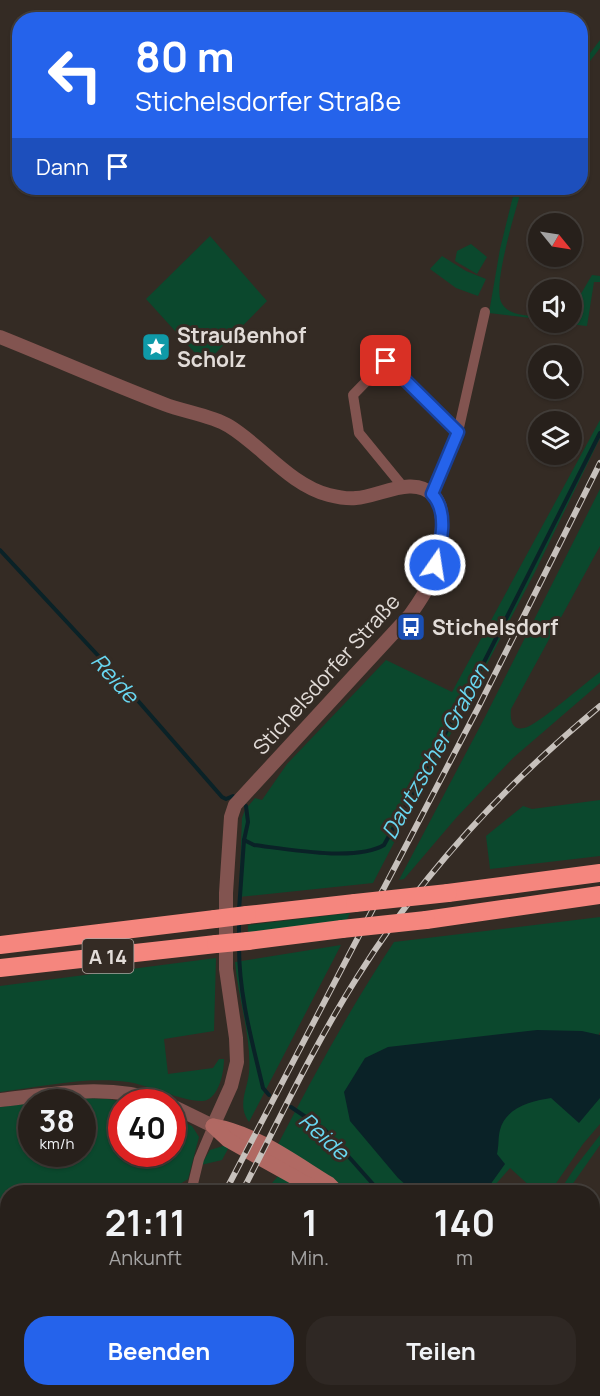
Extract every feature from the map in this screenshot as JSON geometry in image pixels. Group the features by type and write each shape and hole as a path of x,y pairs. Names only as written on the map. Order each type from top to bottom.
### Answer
{"highway":[{"name":"A 14","path":"0,945 600,873"},
{"name":"A 14","path":"0,968 426,920 600,895"}],"main road":[{"path":"213,1126 228,1140 308,1185"},
{"path":"213,1126 234,1129 330,1185"}],"street":[{"path":"0,337 165,405 228,425 297,479 328,495 356,498 404,488 419,488 432,494 458,432 485,312"},
{"path":"404,488 359,433 353,396 386,361 458,432"},
{"name":"Stichelsdorfer Straße","path":"213,1126 231,1086 237,1062 237,1038 226,969 226,892 231,817 235,805 410,615 428,586 441,537 442,517 439,504 432,494"},
{"path":"0,1100 95,1091 108,1092"},
{"path":"186,1113 213,1126 199,1158 192,1185"}],"green space":[{"path":"600,40 600,48 588,64 588,56"},
{"path":"513,195 520,195 503,263 499,293 501,302 508,310 528,315 528,318 489,313 500,249"},
{"path":"210,236 267,301 205,364 146,299"},
{"path":"471,244 487,257 477,274 455,261 457,251"},
{"path":"442,256 466,271 486,279 478,296 456,288 430,269"},
{"path":"592,275 600,276 600,282 594,282 587,326 582,325 582,292"},
{"path":"600,420 600,438 535,572 373,883 239,897 242,818 245,810 255,798 262,800 287,764 386,660 452,692 576,465 582,465 582,453"},
{"path":"600,489 600,546 511,709 512,723 516,728 530,725 600,672 600,683 513,758 456,818 404,879 399,880 485,717"},
{"path":"600,800 600,856 490,869 486,836 523,806 532,809"},
{"path":"350,913 346,922 248,933 248,925"},
{"path":"600,917 600,1032 597,1038 534,1032 424,1185 342,1185 276,1148 332,1043 394,942"},
{"path":"341,945 249,1122 245,1116 243,1104 249,1073 247,1032 235,962"},
{"path":"216,958 214,1031 164,1039 168,1074 213,1068 219,1059 224,1059 218,1088 207,1100 200,1101 186,1098 186,1089 153,1089 128,1082 96,1080 0,1092 0,986"},
{"path":"600,1092 600,1124 555,1185 529,1185 510,1168 495,1185 483,1185 501,1122 511,1107 532,1095"},
{"path":"96,1099 108,1099 108,1167 186,1167 186,1123 192,1126 199,1137 188,1179 178,1185 0,1185 0,1107 18,1105 18,1167 96,1167"},
{"path":"600,1135 600,1145 572,1185 564,1185"},
{"path":"223,1146 229,1147 222,1160 201,1165 210,1150"},
{"path":"280,1174 298,1185 276,1185 272,1183"}],"water":[{"path":"537,1030 582,1031 600,1035 600,1098 579,1123 551,1098 528,1103 514,1111 503,1122 499,1133 497,1154 505,1164 490,1185 406,1185 350,1121 344,1092 365,1058 388,1047"}],"waterway":[{"name":"Dautzscher Graben","path":"244,840 254,845 339,854 357,853 384,845 479,672 600,433"},
{"name":"Reide","path":"0,550 105,663 222,797 226,799 233,796"},
{"name":"Reide","path":"239,910 244,840 248,822 246,806"},
{"name":"Reide","path":"239,920 239,937"},
{"name":"Reide","path":"239,947 241,983 247,1018 263,1088 269,1095"},
{"name":"Reide","path":"291,1107 325,1130 374,1185"}],"railway":[{"path":"229,1185 478,708 600,463"},
{"path":"246,1185 327,1029 383,938 438,866 499,798 600,706"}],"place":[{"name":"Straußenhof Scholz","path":"156,347"},
{"name":"Stichelsdorf","path":"411,627"}],"route":[{"path":"386,361 458,432 432,494 439,504 442,517 441,537 435,565"}]}
